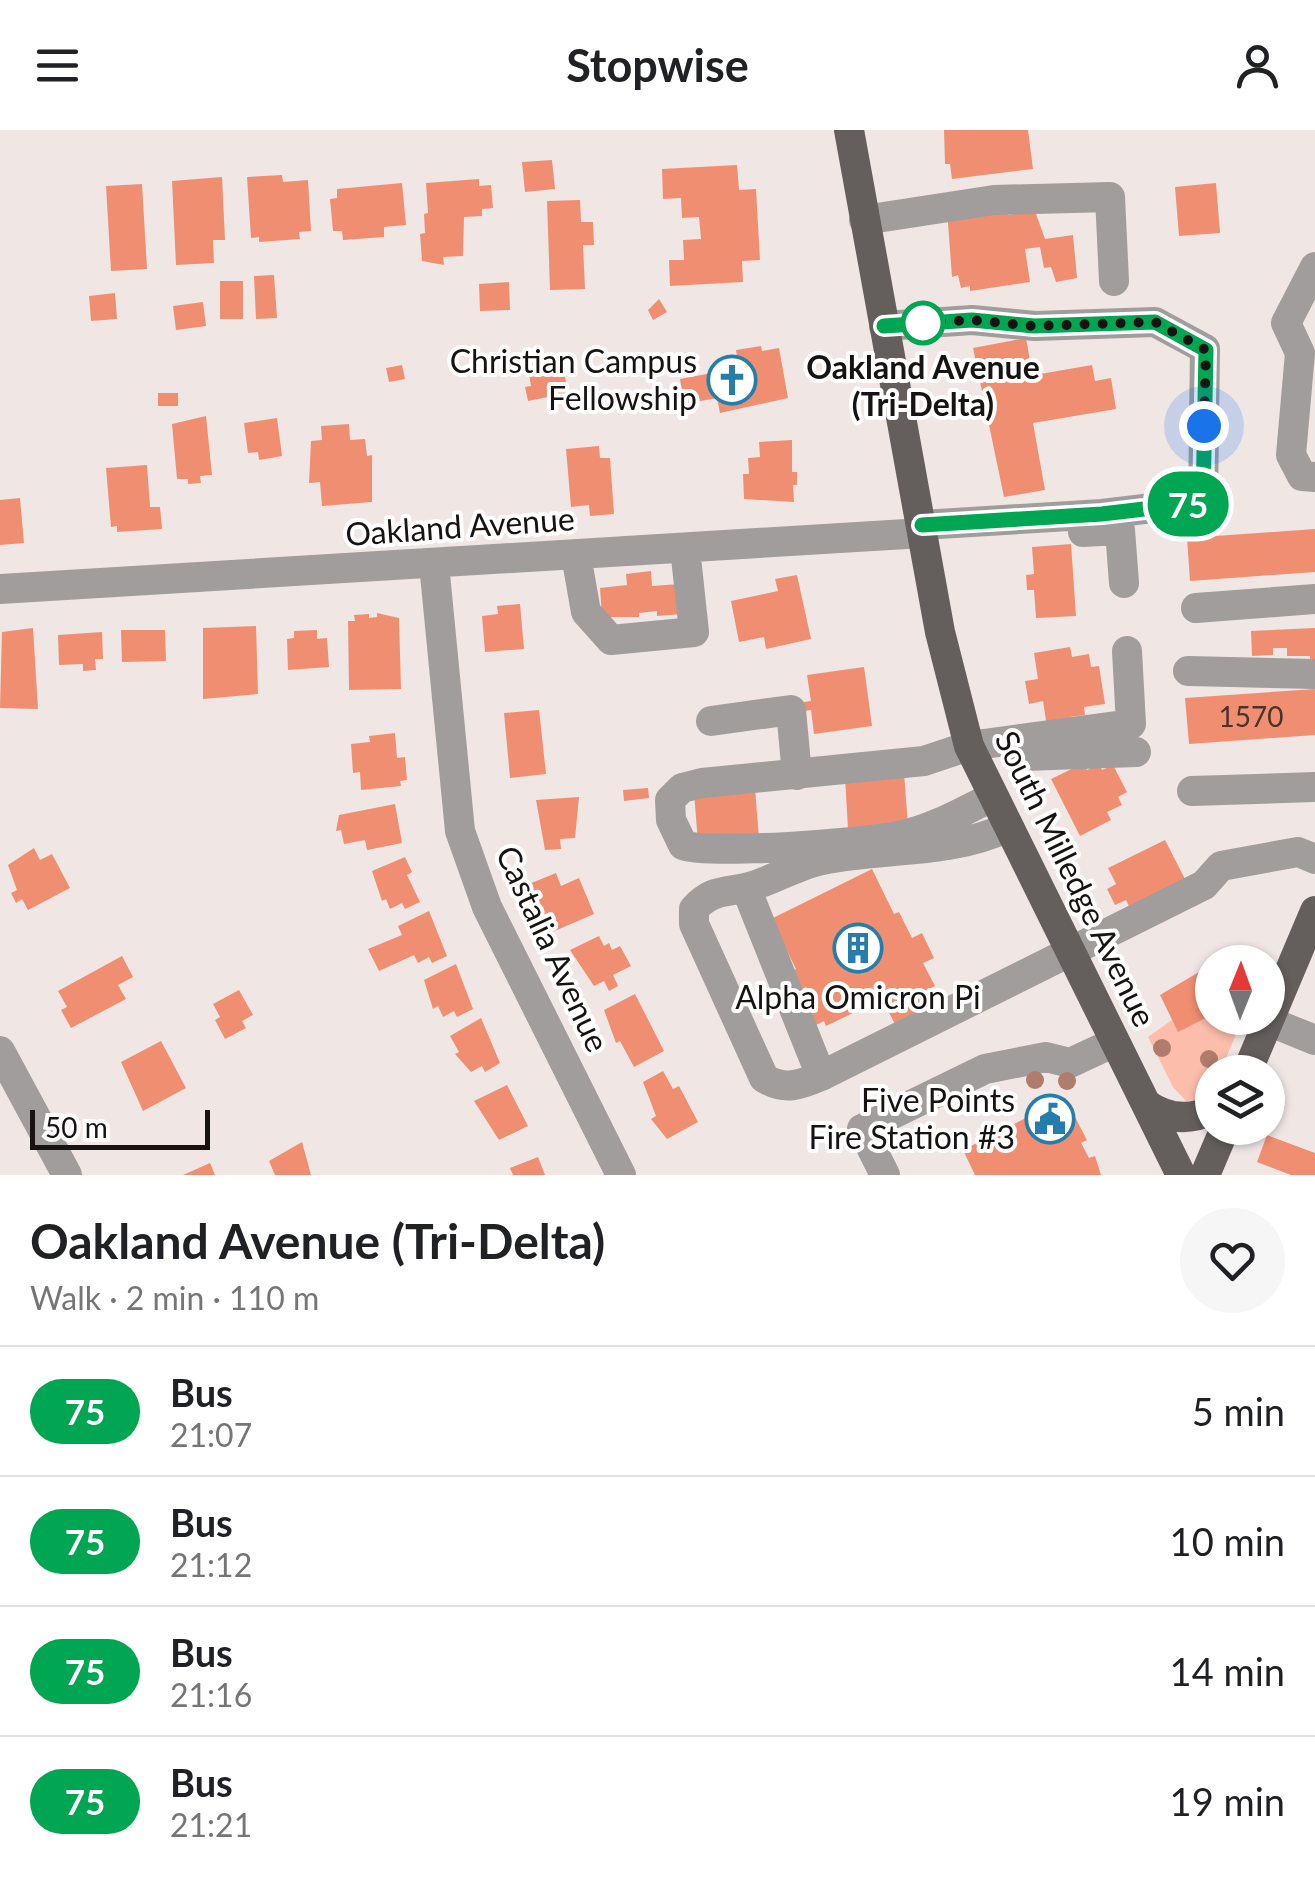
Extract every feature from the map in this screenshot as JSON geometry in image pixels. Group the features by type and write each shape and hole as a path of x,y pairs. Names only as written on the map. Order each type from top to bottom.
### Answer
{"main road":[{"name":"South Milledge Avenue","path":"849,130 940,632 974,758 1181,1175"},
{"path":"1285,981 1315,911"},
{"path":"1146,1104 1159,1113 1182,1118 1195,1115"},
{"path":"1205,1175 1218,1145"}],"street":[{"path":"864,220 994,200 1110,197 1114,282"},
{"path":"1315,267 1286,323 1300,353 1291,455 1302,476 1315,477"},
{"path":"884,326 972,320 1034,326 1155,322 1206,350 1203,502 923,534"},
{"path":"923,534 1120,530 1124,583"},
{"name":"Oakland Avenue","path":"0,589 923,534"},
{"path":"576,555 586,612 611,640 694,632 684,548"},
{"name":"Castalia Avenue","path":"434,564 460,831 487,907 621,1175"},
{"path":"1196,608 1315,599"},
{"path":"974,758 1130,724 1127,651"},
{"path":"1188,671 1315,674"},
{"path":"711,721 791,710 797,775"},
{"path":"992,797 934,826 897,837 724,850 694,850 676,835 670,800 682,788 924,761 1136,752"},
{"path":"1192,791 1315,786"},
{"path":"1006,828 972,843 820,860 746,888 724,888 705,896 694,909 694,924 764,1078 777,1086 798,1086 822,1076 1071,954 1204,884 1221,866 1298,852 1315,859"},
{"path":"746,888 822,1076"},
{"path":"1285,1028 1315,1040"},
{"path":"885,1175 862,1128 985,1069 1046,1058 1070,1064 1115,1042"},
{"path":"0,1051 67,1175"}],"shaded area":[{"path":"1172,1020 1179,1031 1195,1023 1195,1035 1236,1035 1227,1055 1195,1055 1195,1100 1186,1101 1173,1087 1148,1037"}],"building":[{"path":"944,130 1028,130 1033,169 952,179 950,164 945,164"},
{"path":"552,160 555,189 525,192 522,162"},
{"path":"737,165 739,190 756,189 760,260 742,261 743,282 670,286 669,260 684,260 683,240 701,239 699,217 682,218 681,198 663,199 662,169"},
{"path":"282,175 283,182 308,180 311,231 299,232 300,239 259,242 259,237 251,238 247,177"},
{"path":"222,177 225,240 213,240 214,263 176,265 172,181"},
{"path":"479,179 479,186 491,185 493,208 482,209 482,216 464,217 463,256 443,257 444,265 422,261 420,234 425,233 424,214 428,213 426,183"},
{"path":"402,183 406,225 384,227 384,237 343,240 342,231 333,231 330,199 337,198 337,189"},
{"path":"1216,183 1220,233 1179,236 1175,187"},
{"path":"142,184 147,269 111,271 106,186"},
{"path":"580,200 581,222 593,222 594,245 583,245 585,289 550,290 547,201"},
{"path":"1007,208 1008,215 1035,211 1045,239 1073,235 1077,278 1056,282 1051,267 1044,268 1040,247 1025,249 1030,282 970,291 970,286 961,288 958,275 952,277 947,210"},
{"path":"274,275 277,318 256,319 254,276"},
{"path":"220,281 243,281 243,319 220,319"},
{"path":"509,282 510,310 480,311 479,284"},
{"path":"115,293 117,319 91,321 89,296"},
{"path":"659,299 667,312 653,320 648,310"},
{"path":"203,302 206,326 176,330 173,306"},
{"path":"1026,338 1032,372 1023,377 1092,365 1095,381 1111,378 1116,409 1033,423 1045,490 1004,497 973,348"},
{"name":"Christian Campus Fellowship","path":"761,346 762,351 779,348 788,398 720,413 717,398 684,404 680,379 739,368 736,350"},
{"path":"561,355 568,393 528,401 525,387 531,386 527,361"},
{"path":"402,365 405,379 389,382 386,368"},
{"path":"158,393 178,393 178,406 158,406"},
{"path":"206,416 212,475 200,476 201,483 188,484 188,479 177,479 172,424"},
{"path":"277,418 282,456 259,460 258,452 248,453 244,423"},
{"path":"349,424 350,440 365,439 367,456 372,455 372,502 322,506 320,482 309,483 311,441 322,440 321,426"},
{"path":"792,440 792,472 797,472 794,502 744,499 743,474 749,474 748,458 760,457 759,442"},
{"path":"599,446 600,458 610,458 614,514 590,516 589,505 571,507 566,449"},
{"path":"147,465 150,507 160,507 162,529 117,532 117,526 111,527 106,468"},
{"path":"20,498 24,543 0,545 0,500"},
{"path":"1315,529 1315,572 1190,581 1187,538"},
{"path":"1071,544 1076,616 1036,618 1034,590 1027,590 1026,575 1034,574 1032,547"},
{"path":"651,571 652,586 679,584 682,614 657,616 657,611 639,613 639,617 602,617 600,588 627,585 626,574"},
{"path":"797,575 811,639 766,649 764,637 739,642 731,601 778,591 775,579"},
{"path":"520,604 524,649 485,652 482,616 498,614 497,606"},
{"path":"377,613 399,618 401,689 349,690 348,621 355,621 354,615 369,614 369,618 377,617"},
{"path":"256,626 258,694 203,699 203,628"},
{"path":"33,628 38,709 0,708 2,632"},
{"path":"1315,628 1315,661 1310,661 1310,656 1287,656 1287,648 1273,648 1273,655 1252,656 1251,631"},
{"path":"121,630 165,630 166,661 122,662"},
{"path":"317,630 317,639 327,638 329,667 288,670 287,639 294,638 294,631"},
{"path":"102,632 103,659 95,659 96,670 83,671 83,664 59,665 58,635"},
{"path":"1070,647 1072,657 1089,654 1091,667 1099,666 1105,704 1084,707 1085,715 1070,717 1071,723 1047,727 1043,701 1029,704 1025,681 1038,679 1034,653"},
{"path":"864,667 872,726 814,734 811,710 805,711 804,702 811,701 807,675"},
{"path":"1315,689 1315,735 1189,744 1185,698"},
{"path":"539,710 546,774 510,778 504,713"},
{"path":"395,733 397,758 405,757 407,780 400,781 401,786 361,790 360,772 353,773 351,744 370,742 369,736"},
{"path":"1084,763 1087,770 1099,764 1102,770 1113,765 1127,792 1118,797 1122,805 1107,812 1111,820 1080,836 1051,779"},
{"path":"904,773 908,825 848,829 845,777"},
{"path":"648,788 649,798 624,801 623,790"},
{"path":"755,788 759,839 698,843 694,792"},
{"path":"579,797 575,838 560,839 561,849 545,850 536,800"},
{"path":"395,804 402,843 367,850 365,840 344,844 341,830 336,831 339,815"},
{"path":"1165,840 1187,883 1134,917 1126,900 1115,905 1107,889 1116,884 1108,868"},
{"path":"34,848 40,860 52,854 70,888 28,910 22,899 16,903 11,893 17,890 8,865"},
{"path":"405,857 412,872 407,875 420,902 405,909 402,903 390,909 386,899 382,901 372,871"},
{"name":"Alpha Omicron Pi","path":"872,869 894,914 899,912 912,938 922,933 934,958 923,963 935,986 919,994 928,1013 897,1028 882,999 826,1026 824,1021 814,1026 804,1005 812,1001 806,987 798,991 789,973 796,969 771,919"},
{"path":"556,873 561,886 579,878 594,914 550,933 529,884"},
{"path":"429,911 447,956 432,963 429,957 418,963 414,955 379,971 368,949 402,935 398,926"},
{"path":"599,936 604,946 609,943 612,950 620,946 631,966 613,975 618,986 609,991 604,981 594,986 570,950"},
{"path":"122,956 133,977 118,985 126,999 71,1028 61,1010 67,1007 58,991"},
{"path":"456,964 473,1009 457,1017 454,1011 443,1017 438,1006 433,1009 424,980"},
{"path":"1195,974 1195,1024 1178,1032 1160,995"},
{"path":"239,990 253,1015 242,1021 246,1028 225,1039 215,1020 220,1017 213,1004"},
{"path":"635,994 664,1051 634,1067 620,1041 616,1043 604,1010"},
{"path":"481,1018 500,1063 485,1072 482,1066 471,1072 455,1054 459,1052 450,1036"},
{"path":"161,1041 186,1088 143,1111 121,1062"},
{"path":"663,1071 673,1089 679,1086 698,1122 667,1139 651,1119 656,1116 643,1082"},
{"path":"507,1085 528,1126 499,1140 474,1101"},
{"name":"Five Points Fire Station #3","path":"1065,1098 1087,1140 1081,1143 1089,1158 1095,1156 1101,1175 975,1175 963,1150"},
{"path":"302,1142 311,1175 275,1175 269,1161"},
{"path":"1285,1142 1315,1153 1315,1175 1291,1175 1257,1162 1263,1145 1285,1145"},
{"path":"538,1157 545,1175 513,1175 510,1168"},
{"path":"210,1163 215,1175 183,1175"}],"bus line":[{"name":"75","path":"884,326 972,320 1034,326 1155,322 1206,350 1203,502 1102,514 922,525"}],"place":[{"name":"Oakland Avenue (Tri-Delta)","path":"923,323"},
{"name":"Christian Campus Fellowship","path":"732,380"},
{"name":"Alpha Omicron Pi","path":"858,948"},
{"name":"Five Points Fire Station #3","path":"1050,1119"}],"route":[{"path":"923,323 914,323 972,320 1034,326 1155,322 1206,350 1204,426"}]}
